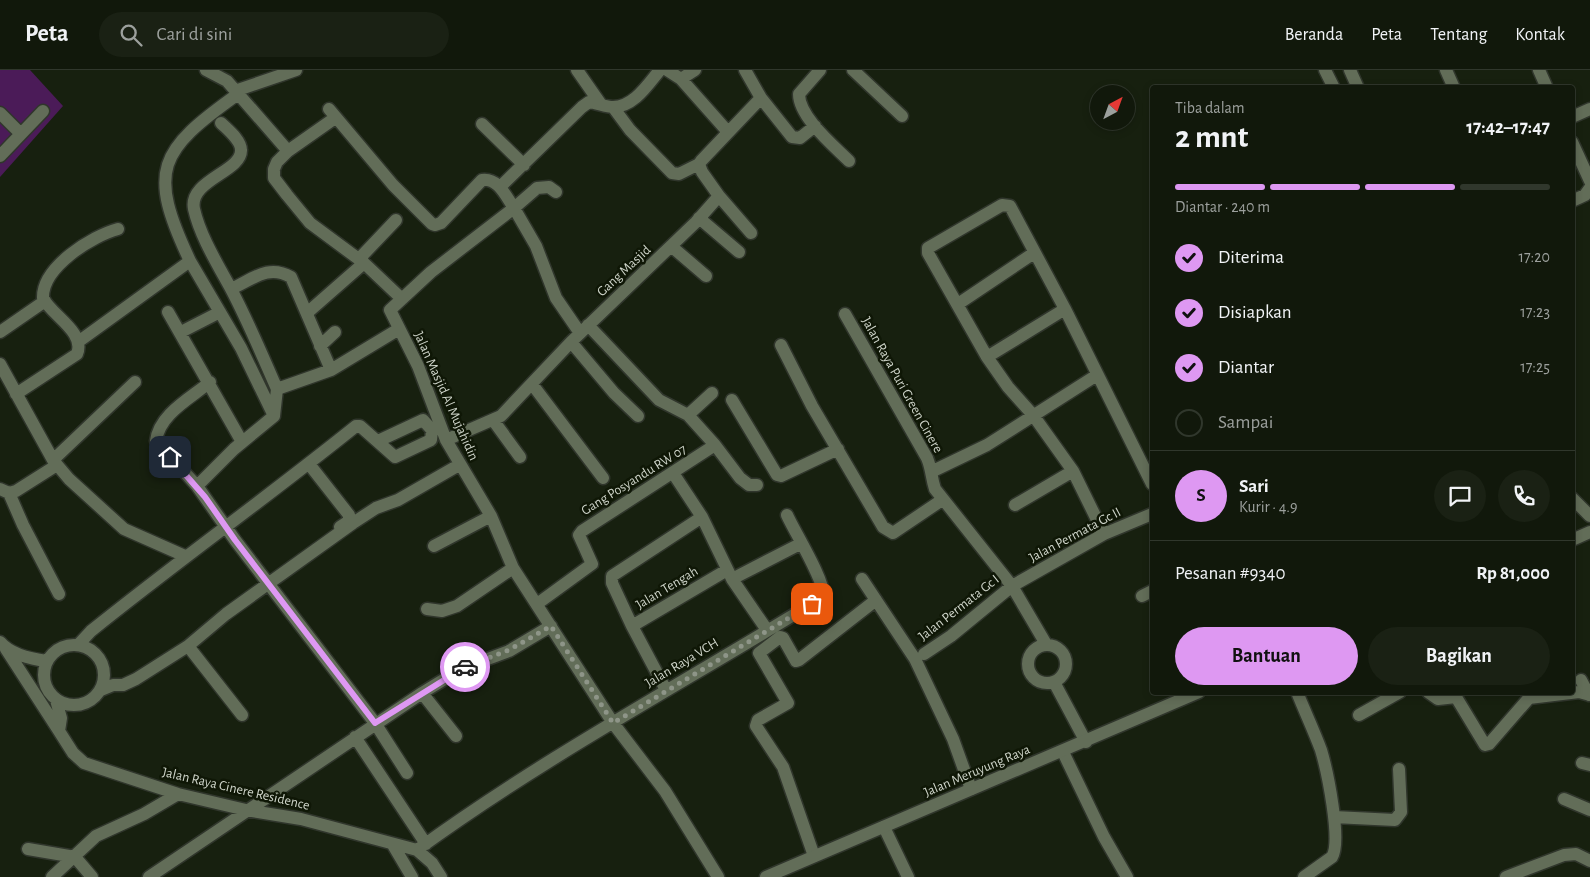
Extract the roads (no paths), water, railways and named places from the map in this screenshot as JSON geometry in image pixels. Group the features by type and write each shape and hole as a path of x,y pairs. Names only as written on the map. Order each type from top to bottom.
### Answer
{"street":[{"path":"206,70 227,81 288,151"},
{"path":"274,416 241,348 190,261 170,218 165,180 166,166 186,134 237,92 296,70"},
{"path":"578,70 600,104"},
{"path":"500,187 582,107 589,102 613,107 624,104 634,99 660,70"},
{"path":"667,70 680,79 728,132"},
{"path":"680,79 695,70"},
{"path":"745,70 761,98 792,137 800,138 815,126"},
{"path":"820,70 799,94 799,102 815,126 849,161"},
{"path":"853,70 902,116"},
{"path":"1326,70 1333,85"},
{"path":"1350,70 1357,85"},
{"path":"1446,70 1453,85"},
{"path":"1539,70 1546,85"},
{"path":"613,107 630,130 672,174 679,174 700,164 761,98"},
{"path":"1575,115 1590,109"},
{"path":"0,156 43,111"},
{"path":"0,113 21,134"},
{"path":"402,299 361,261 310,223 274,178 274,169 277,162 332,114 435,226 441,223 482,180 488,180 500,187 536,246 556,298 638,416"},
{"path":"196,486 242,442 274,416 278,403 277,389 232,289 210,249 194,208 197,194 204,186 239,159 241,150 237,140 221,123"},
{"path":"482,124 524,165"},
{"path":"1575,148 1589,174"},
{"path":"700,164 702,172 719,196 751,234"},
{"path":"380,319 430,272 514,208 536,188 549,187 556,192"},
{"path":"1575,199 1585,195 1590,188"},
{"name":"Gang Masjid","path":"446,440 494,420 511,406 580,333 671,246 719,196"},
{"path":"1104,534 1073,472 1034,415 1008,387 987,358 928,253 928,248 1006,203 1013,210 1065,309 1150,480"},
{"path":"699,218 739,252"},
{"path":"307,313 361,261 396,220"},
{"path":"16,394 77,354 78,342 67,326 45,302 43,293 48,280 66,258 86,243 103,233 118,229"},
{"path":"671,246 706,276"},
{"path":"958,304 1034,253"},
{"path":"78,342 190,261"},
{"path":"232,289 271,270 282,272 291,277 330,370"},
{"path":"0,332 45,302"},
{"path":"987,358 1065,309"},
{"name":"Jalan Masjid Al Mujahidin","path":"390,310 418,366 446,440 459,465 491,516 514,568 613,723 665,791 718,877"},
{"path":"168,312 210,382 242,442"},
{"path":"181,332 220,312"},
{"name":"Jalan Raya Puri Green Cinere","path":"845,314 933,471 932,480 942,500 1012,586 1046,644 1060,649 1067,664 1065,671 1054,682"},
{"path":"277,389 330,370 400,329"},
{"path":"320,346 335,332"},
{"path":"580,333 659,400 688,416 715,445 740,478 750,486 757,485"},
{"path":"781,344 796,376 883,527 893,534 942,500"},
{"path":"0,364 55,463 124,529 185,556"},
{"path":"933,471 987,445 1097,375"},
{"path":"59,594 5,491 55,463 135,382"},
{"path":"210,382 171,413 157,431 156,441 196,486 227,526 267,582 375,723 407,773"},
{"path":"532,384 602,478"},
{"path":"688,416 712,393"},
{"path":"732,400 777,475 781,476 838,449"},
{"path":"494,420 520,457"},
{"path":"59,731 61,718 56,700 44,682 46,664 64,647 83,643 185,556 309,464 356,426 360,426 378,441"},
{"name":"Gang Posyandu RW 07","path":"536,604 592,564 580,540 579,535 582,531 715,445"},
{"path":"83,643 97,655 109,680 123,685 136,679 188,646 226,614 350,519 309,464"},
{"path":"267,582 376,508 398,500 459,465"},
{"path":"1015,506 1073,472"},
{"path":"673,473 702,517 730,574 767,630"},
{"path":"1575,501 1590,516"},
{"path":"787,515 800,544"},
{"name":"Jalan Permata Gc II","path":"1012,586 1104,534 1150,515"},
{"path":"434,546 491,516"},
{"path":"632,626 612,582 612,576 702,517"},
{"path":"1575,539 1590,532"},
{"name":"Jalan Tengah","path":"666,690 632,626 730,574 800,544"},
{"name":"Jalan Raya VCH","path":"422,847 467,814 666,690 823,597 824,591 818,577 800,544"},
{"path":"427,609 442,611 457,606 514,568"},
{"path":"862,579 915,659 953,739 971,789"},
{"name":"Jalan Permata Gc I","path":"924,654 951,636 1012,586"},
{"path":"814,856 783,767 756,723 788,703 759,653 780,637 783,638 796,661 799,660 876,600"},
{"path":"148,877 422,692 461,669 509,650 551,626"},
{"path":"1046,644 1032,650 1028,656 1029,671 1039,682 1054,682 1086,742"},
{"name":"Jalan Raya Cinere Residence","path":"3,646 46,664"},
{"name":"Jalan Raya Cinere Residence","path":"3,646 73,753 84,763 178,794 246,810 301,819 393,845 422,847"},
{"path":"188,646 242,715"},
{"path":"61,718 73,705 91,700 109,680"},
{"path":"1581,680 1590,695"},
{"path":"422,692 456,736"},
{"path":"1575,692 1590,695"},
{"name":"Jalan Meruyung Raya","path":"766,877 1086,742 1192,695"},
{"path":"1298,695 1320,750 1334,817 1334,853 1326,862 1304,877"},
{"path":"1359,715 1395,695"},
{"path":"1432,695 1438,700 1456,697 1485,745 1488,744 1527,695"},
{"path":"56,700 73,705"},
{"path":"354,737 441,877"},
{"path":"1062,752 1104,837 1127,877"},
{"path":"1334,817 1395,820 1401,812 1399,769"},
{"path":"52,877 96,836 144,814 178,794"},
{"path":"1564,799 1590,810"},
{"path":"884,827 908,877"},
{"path":"393,845 412,877"},
{"path":"28,849 75,857 92,877"},
{"path":"1506,877 1564,855 1576,854 1590,861"}]}
